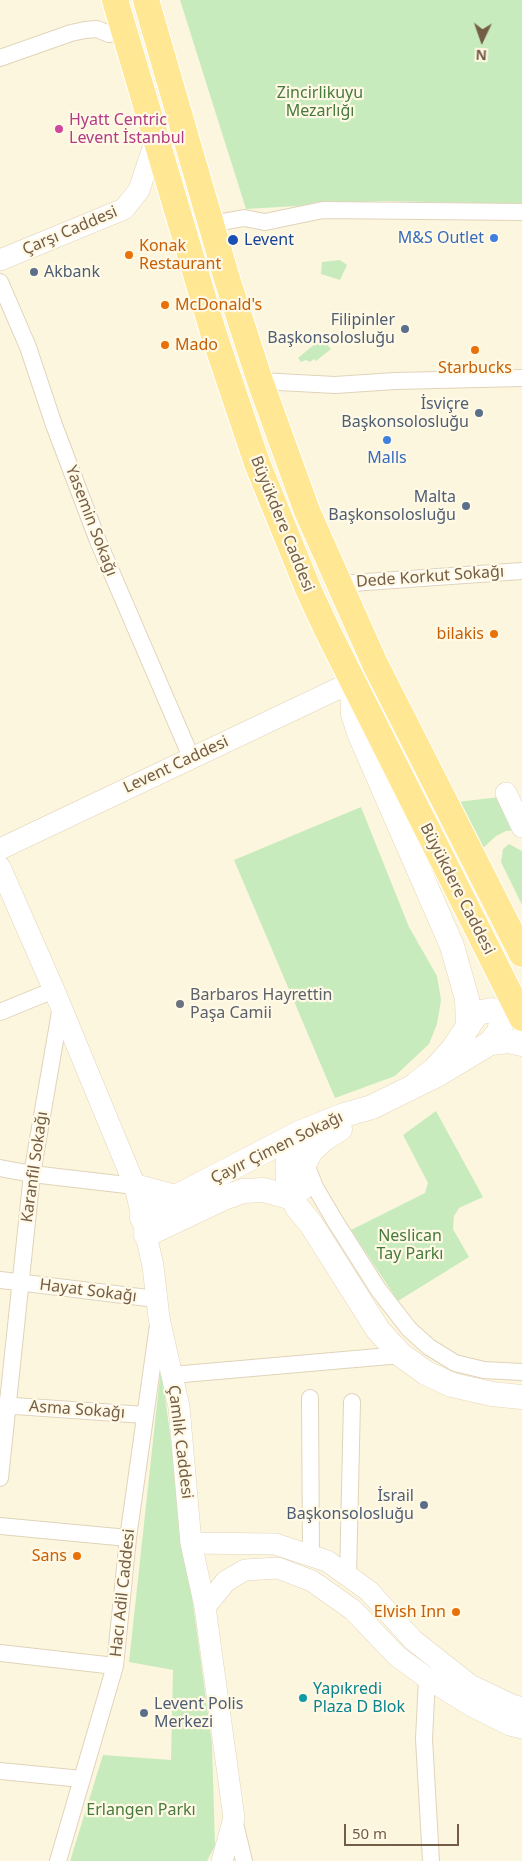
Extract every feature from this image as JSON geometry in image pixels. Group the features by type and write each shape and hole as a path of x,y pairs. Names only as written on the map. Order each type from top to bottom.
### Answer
{"main road":[{"name":"Büyükdere Caddesi","path":"115,0 214,335 257,463 309,590 352,682 522,1018"},
{"name":"Büyükdere Caddesi","path":"146,0 211,224 260,381 289,465 338,584 379,673 521,950"},
{"path":"352,682 353,714 359,733 452,946 467,999 468,1028"},
{"name":"Çayır Çimen Sokağı","path":"144,1226 176,1197 299,1134 344,1114 372,1107 437,1075 490,1043 498,1033 501,1025 499,1014 492,1010 477,1013 452,1050 434,1070 416,1084"},
{"path":"490,1043 509,1041 522,1044"},
{"path":"310,1224 301,1195 301,1179 305,1162 312,1150 324,1139 372,1107"},
{"path":"315,1128 302,1136 288,1160 288,1188 292,1198 378,1330 401,1355 426,1372 452,1385 492,1394 522,1397"},
{"path":"135,1186 176,1197"},
{"path":"144,1226 243,1191 264,1190 292,1198"}],"street":[{"path":"0,58 78,31 96,29 109,34 124,30"},
{"name":"Çarşı Caddesi","path":"0,260 124,209 139,190 156,139"},
{"path":"211,224 244,218 265,222 323,210 522,212"},
{"name":"Yasemin Sokağı","path":"0,282 28,347 54,425 98,541 191,757"},
{"path":"260,381 335,385 395,381 522,378"},
{"name":"Dede Korkut Sokağı","path":"338,584 522,571"},
{"name":"Levent Caddesi","path":"0,849 352,682"},
{"path":"506,793 522,827"},
{"path":"0,868 57,998 0,1012"},
{"name":"Karanfil Sokağı","path":"0,1478 4,1405 21,1283 32,1174 57,998"},
{"name":"Çamlık Caddesi","path":"57,998 135,1186 153,1266 157,1309 179,1407 191,1542 205,1607 234,1818 222,1861"},
{"path":"305,1162 315,1187 335,1222 378,1288 409,1329 429,1347 455,1362 484,1370 522,1372"},
{"path":"0,1168 32,1174 135,1186"},
{"name":"Hayat Sokağı","path":"0,1280 157,1309"},
{"name":"Hacı Adil Caddesi","path":"58,1861 115,1666 128,1538 157,1309"},
{"path":"172,1375 401,1355"},
{"path":"296,1575 311,1556 310,1398"},
{"path":"348,1576 352,1402"},
{"name":"Asma Sokağı","path":"4,1405 145,1415"},
{"path":"0,1526 128,1538"},
{"path":"191,1542 275,1544 327,1561 370,1591 414,1640 470,1685 522,1708"},
{"path":"205,1607 226,1581 246,1570 278,1568 312,1581 353,1610 397,1656 427,1678 470,1705 510,1725 522,1728"},
{"path":"0,1653 115,1666"},
{"path":"431,1861 424,1739 427,1678 432,1654"},
{"path":"0,1771 82,1779"},
{"path":"234,1818 244,1861"}],"green space":[{"name":"Zincirlikuyu Mezarlığı","path":"180,0 522,0 522,204 383,201 246,209"},
{"path":"340,260 347,265 340,280 321,274 322,262"},
{"path":"322,338 331,349 316,361 314,359 310,362 306,360 301,362 298,358"},
{"path":"500,797 517,830 506,831 496,836 481,850 457,802"},
{"path":"361,807 409,927 437,976 441,1000 437,1024 429,1044 395,1076 335,1098 234,860"},
{"path":"509,844 522,851 522,905 501,862 503,849"},
{"name":"Neslican Tay Parkı","path":"436,1111 483,1197 459,1208 454,1216 453,1229 469,1257 398,1301 351,1230 425,1193 428,1183 403,1135"},
{"name":"Erlangen Parkı","path":"161,1367 212,1744 215,1846 207,1861 70,1861 103,1755 171,1760 173,1670 129,1662"}],"place":[{"name":"Hyatt Centric Levent İstanbul","path":"59,129"},
{"name":"M&S Outlet","path":"494,238"},
{"name":"Levent","path":"233,240"},
{"name":"Konak Restaurant","path":"129,255"},
{"name":"Akbank","path":"34,272"},
{"name":"McDonald's","path":"165,305"},
{"name":"Filipinler Başkonsolosluğu","path":"405,329"},
{"name":"Mado","path":"165,345"},
{"name":"Starbucks","path":"475,350"},
{"name":"İsviçre Başkonsolosluğu","path":"479,413"},
{"name":"Malls","path":"387,440"},
{"name":"Malta Başkonsolosluğu","path":"466,506"},
{"name":"bilakis","path":"494,634"},
{"name":"Barbaros Hayrettin Paşa Camii","path":"180,1004"},
{"name":"İsrail Başkonsolosluğu","path":"424,1505"},
{"name":"Sans","path":"77,1556"},
{"name":"Elvish Inn","path":"456,1612"},
{"name":"Yapıkredi Plaza D Blok","path":"303,1698"},
{"name":"Levent Polis Merkezi","path":"144,1713"}]}
